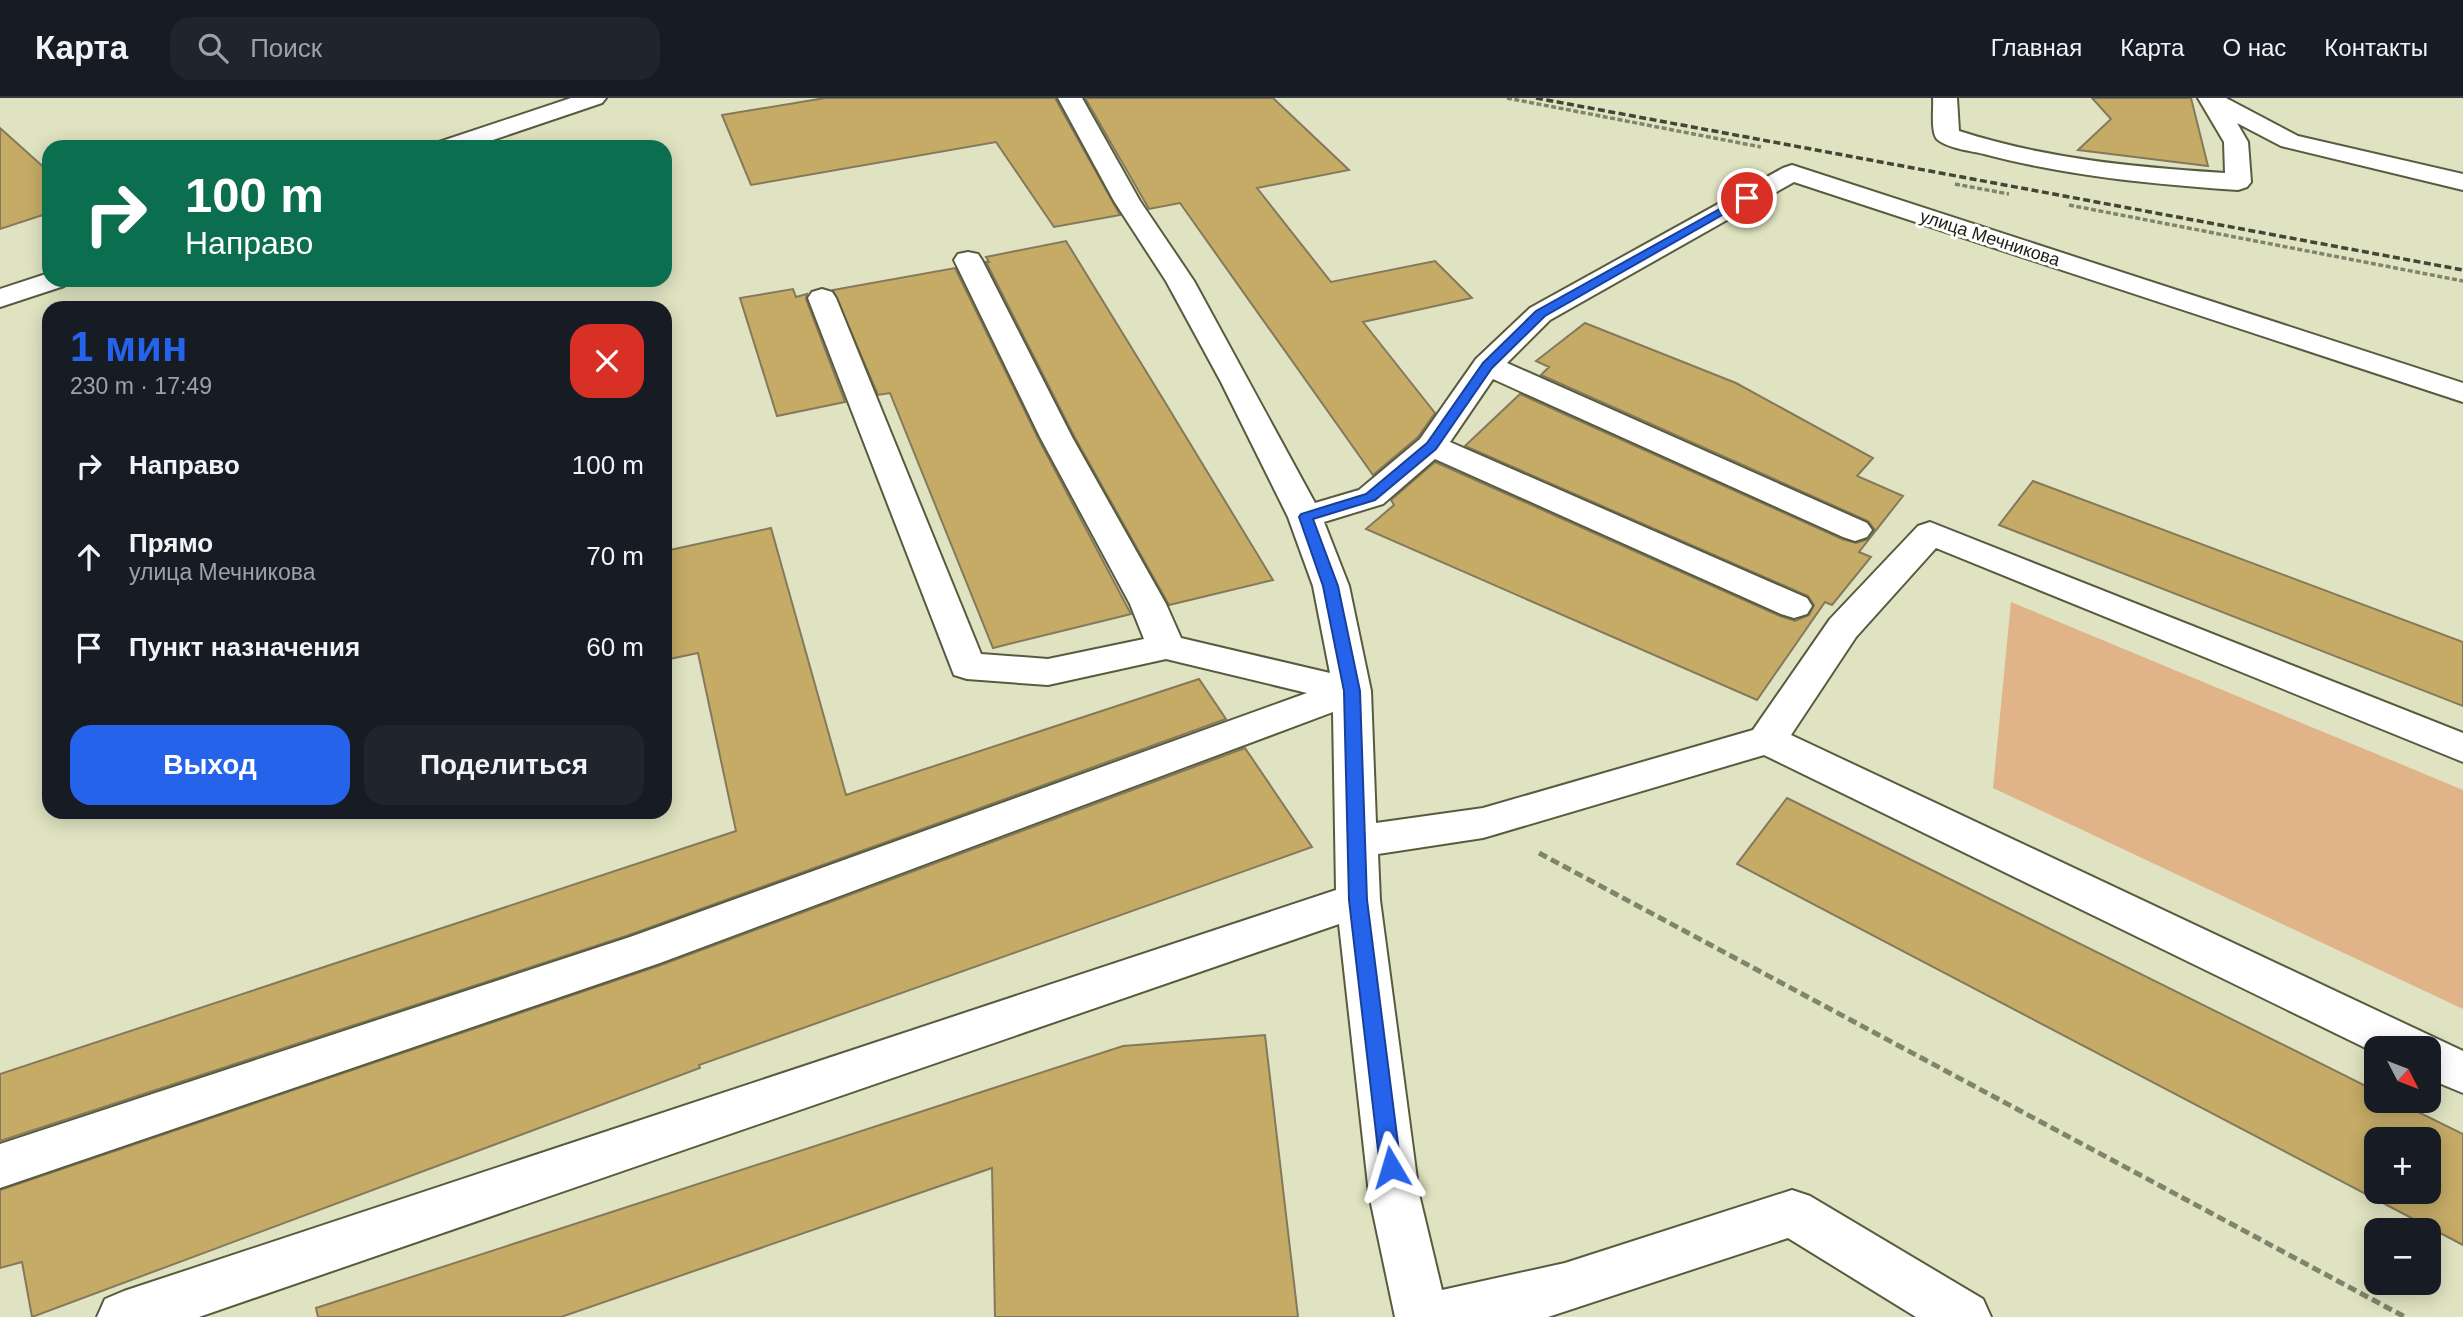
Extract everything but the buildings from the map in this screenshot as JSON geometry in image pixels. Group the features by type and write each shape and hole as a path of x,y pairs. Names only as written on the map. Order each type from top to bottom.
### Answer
{"street":[{"path":"469,140 594,98"},
{"path":"1070,98 1127,201 1180,281 1306,517 1331,586 1352,691 1358,900 1394,1194 1422,1317"},
{"path":"1945,98 1947,135 1971,144 2052,164 2123,174 2238,182 2236,142 2210,98"},
{"path":"2210,98 2290,141 2463,182"},
{"name":"улица Мечникова","path":"1306,517 1371,497 1431,446 1488,365 1540,314 1793,173 2463,393"},
{"path":"968,260 1056,437 1148,604 1166,647"},
{"path":"0,298 42,284"},
{"path":"822,298 967,666 1048,672 1166,647 1352,691"},
{"path":"1488,365 1855,530"},
{"path":"1431,446 1794,606"},
{"path":"1356,842 1483,823 1767,740 1843,628 1930,533 2463,748"},
{"path":"0,1166 644,950 1352,691"},
{"path":"1767,740 2387,1036"},
{"path":"124,1317 1358,900"},
{"path":"2441,1063 2463,1073"},
{"path":"1436,1317 1565,1288 1792,1213 1964,1317"}],"path":[{"path":"1507,98 1767,148"},
{"path":"1944,182 2012,195"},
{"path":"2067,205 2463,281"},
{"path":"1483,823 2405,1317"}],"shaded area":[{"path":"2011,602 2463,790 2463,1009 1993,788"}],"railway":[{"path":"1536,98 2463,270"}],"route":[{"path":"1391,1167 1358,900 1352,691 1331,586 1306,517 1371,497 1431,446 1488,365 1540,314 1747,198"}]}
